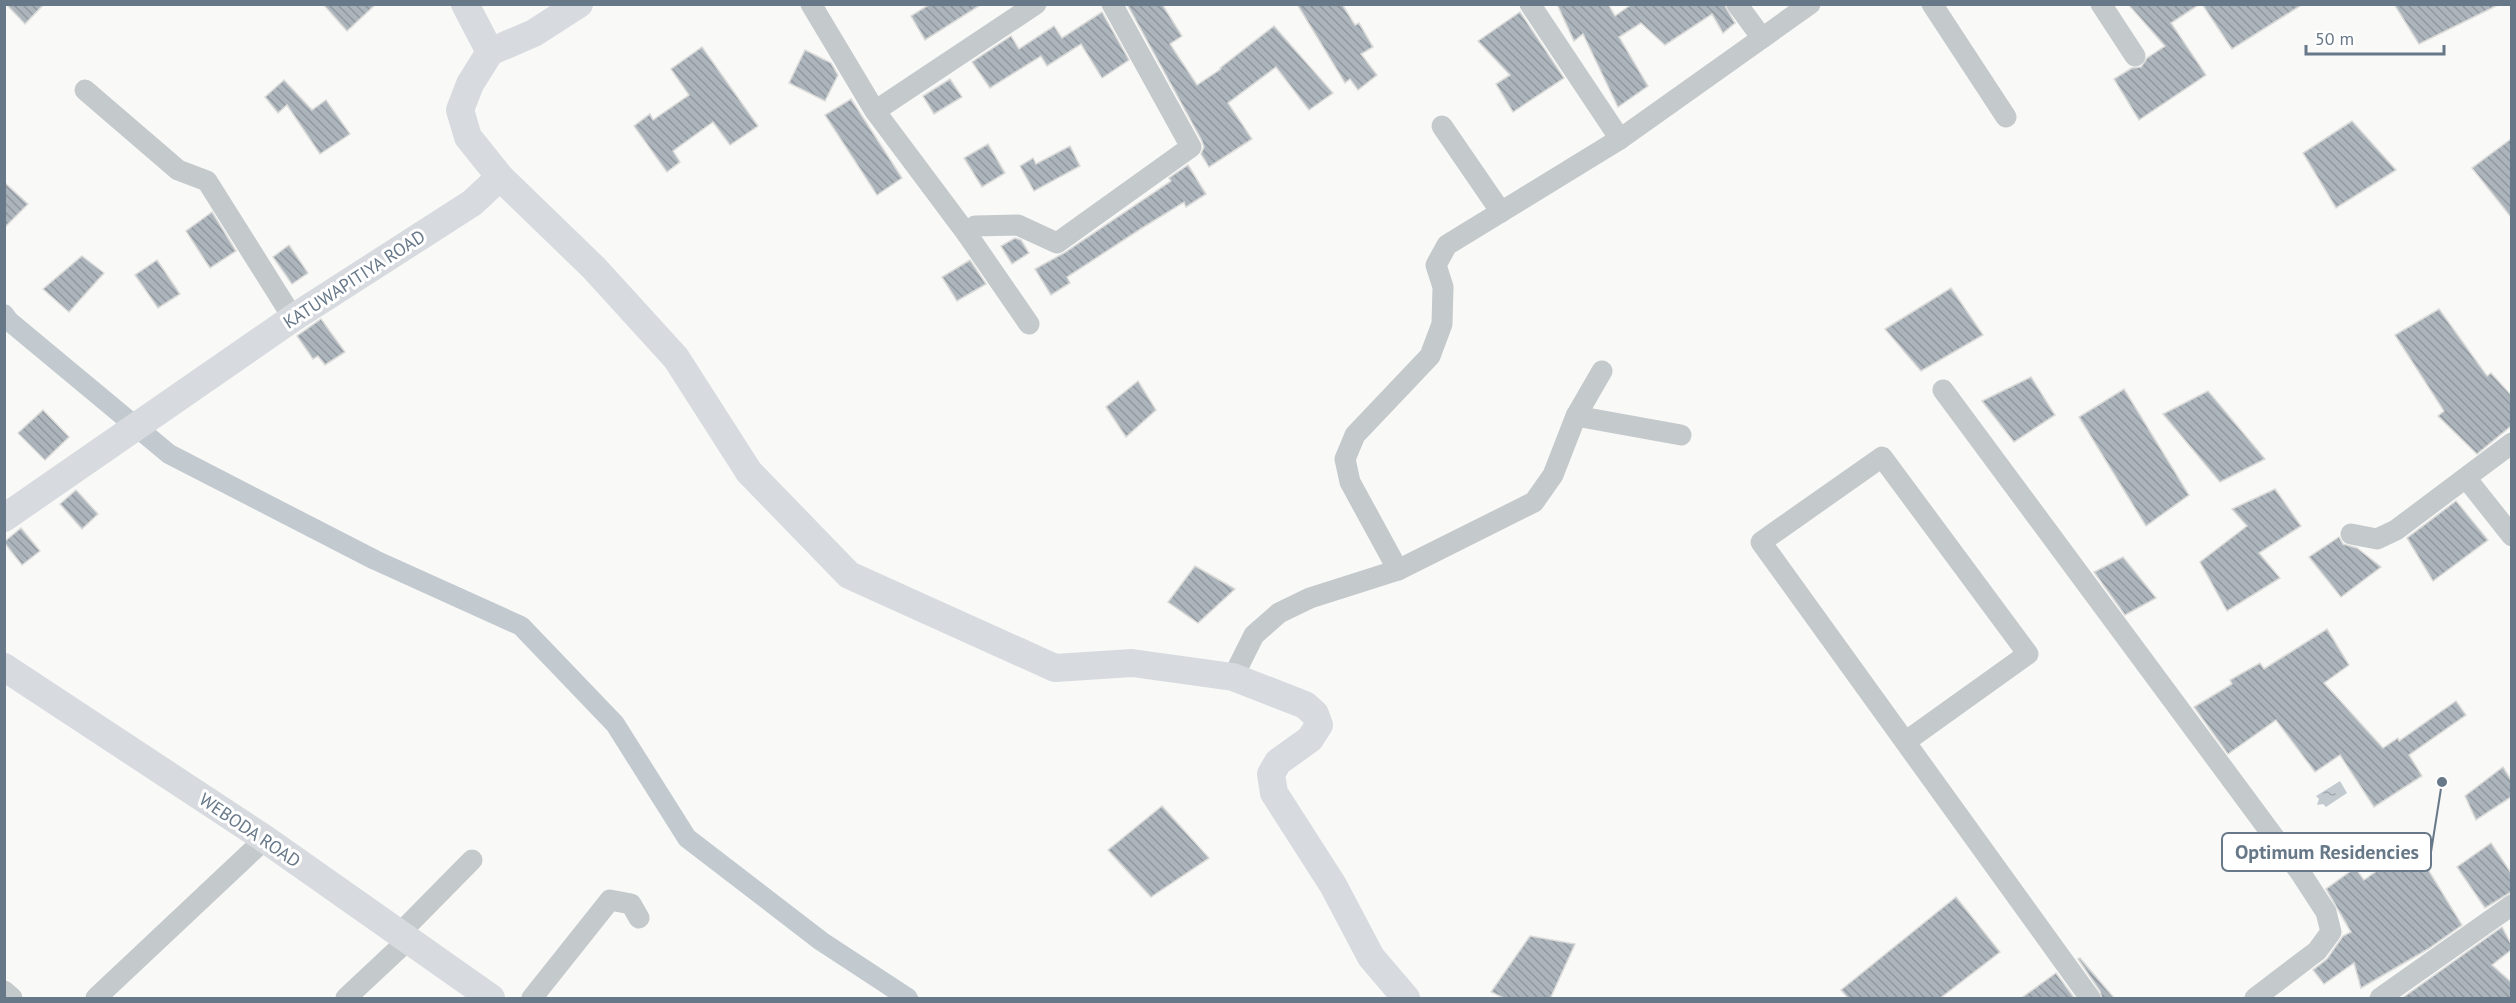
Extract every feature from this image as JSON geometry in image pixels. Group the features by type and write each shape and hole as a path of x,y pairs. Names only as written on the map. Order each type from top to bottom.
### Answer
{"street":[{"path":"465,4 490,52"},
{"path":"579,4 534,33 490,52 470,84 460,110 468,137 500,177 594,268 675,358 749,472 849,575 1055,668 1132,663 1233,677 1305,705 1315,714 1318,725 1310,739 1278,762 1271,774 1274,793 1333,885 1371,957 1406,999"},
{"path":"811,4 875,111 967,234 1029,324"},
{"path":"875,111 1036,4"},
{"path":"967,234 975,226 1018,225 1057,243 1191,147 1112,4"},
{"path":"1530,4 1620,139"},
{"path":"1737,4 1762,38"},
{"path":"1398,570 1350,482 1345,459 1355,435 1430,356 1442,324 1443,287 1436,265 1447,245 1620,139 1810,4"},
{"path":"1932,4 2006,117"},
{"path":"2101,4 2135,56"},
{"path":"85,90 178,170 207,181 293,318"},
{"path":"1442,126 1501,212"},
{"name":"KATUWAPITIYA ROAD","path":"4,518 293,318 472,203 500,177"},
{"path":"1233,677 1254,635 1279,613 1310,598 1398,570 1534,502 1553,475 1576,416 1602,371"},
{"path":"1943,390 2300,872 2326,912 2331,932 2317,951 2255,999"},
{"path":"1576,416 1681,435"},
{"path":"2351,534 2377,539 2396,530 2511,443"},
{"path":"1905,742 2028,654 1882,457 1761,542 2090,999"},
{"path":"2466,478 2511,536"},
{"name":"WEBODA ROAD","path":"4,667 265,839 491,999"},
{"path":"96,999 265,839"},
{"path":"346,999 472,860"},
{"path":"532,999 609,900 631,904 639,918"},
{"path":"2380,999 2511,905"},
{"path":"4,991 12,999"}],"water":[{"path":"2340,781 2347,793 2326,807 2323,804 2317,805 2319,799 2316,796"}],"building":[{"path":"6,4 44,4 25,24"},
{"path":"323,4 376,4 347,31"},
{"path":"930,4 982,4 925,40 911,16"},
{"path":"1127,4 1162,4 1182,36 1170,44 1197,85 1221,69 1274,26 1333,93 1309,110 1276,67 1228,103 1252,139 1209,167 1201,154 1204,147 1202,141"},
{"path":"1297,4 1342,4 1355,25 1359,23 1373,47 1361,54 1377,75 1358,90 1350,79 1345,83"},
{"path":"1557,4 1608,4 1615,16 1632,4 1724,4 1735,23 1723,33 1712,14 1665,45 1641,23 1619,37 1648,86 1618,107 1583,34 1574,41"},
{"path":"2128,4 2200,4 2171,23 2206,75 2139,120 2114,79 2132,68 2141,67 2147,58 2165,46"},
{"path":"2202,4 2303,4 2232,49"},
{"path":"2394,4 2500,4 2419,44"},
{"path":"1102,12 1129,60 1102,78 1081,44 1047,66 1041,56 990,88 972,62 1011,36 1019,49 1054,26 1062,38"},
{"path":"1520,12 1564,78 1513,112 1496,84 1510,75 1478,41"},
{"path":"702,47 758,126 730,145 713,122 673,151 680,162 667,172 634,126 650,114 653,120 689,95 671,69"},
{"path":"805,50 831,63 838,75 825,101 789,83"},
{"path":"950,79 962,97 934,114 923,96"},
{"path":"284,80 312,110 326,100 350,134 320,154 287,105 278,113 265,97"},
{"path":"851,99 902,178 877,195 825,115"},
{"path":"2352,121 2396,170 2336,208 2303,153"},
{"path":"2511,139 2511,217 2472,168"},
{"path":"988,144 1005,173 982,187 964,158"},
{"path":"1070,146 1080,166 1034,191 1020,166 1033,158 1036,164"},
{"path":"1188,165 1206,194 1186,207 1184,202 1142,228 1067,277 1070,283 1051,295 1035,269 1064,253 1171,181 1169,178"},
{"path":"4,182 28,204 4,228"},
{"path":"212,212 236,251 210,268 186,231"},
{"path":"1015,238 1021,240 1029,253 1012,264 1001,246"},
{"path":"289,245 308,273 292,284 273,257"},
{"path":"82,256 104,273 69,312 43,289"},
{"path":"157,260 180,294 158,308 135,275"},
{"path":"970,260 986,284 957,301 942,277"},
{"path":"1951,288 1983,335 1921,371 1885,329"},
{"path":"2439,309 2487,376 2491,373 2511,395 2511,426 2477,454 2438,416 2444,411 2395,335"},
{"path":"321,319 345,352 325,365 318,356 313,359 297,336"},
{"path":"2031,377 2055,415 2014,442 1982,401"},
{"path":"1138,381 1156,410 1126,437 1106,407"},
{"path":"2124,389 2189,495 2146,526 2079,417"},
{"path":"2208,391 2265,459 2220,482 2163,414"},
{"path":"43,410 69,437 45,460 18,433"},
{"path":"2275,489 2301,526 2259,553 2280,578 2227,611 2200,562 2247,526 2232,509"},
{"path":"76,490 98,514 82,529 60,504"},
{"path":"2456,501 2488,540 2433,581 2407,538"},
{"path":"21,528 40,551 22,565 4,542"},
{"path":"2339,537 2343,544 2357,548 2381,567 2341,597 2309,557"},
{"path":"2123,557 2156,598 2125,615 2094,572"},
{"path":"1195,566 1235,589 1198,623 1168,602"},
{"path":"2327,629 2349,665 2324,683 2383,748 2398,738 2399,741 2456,701 2466,715 2409,755 2422,776 2374,807 2340,755 2315,772 2276,720 2228,754 2194,707 2232,684 2230,680 2260,663 2264,669"},
{"path":"2503,767 2511,780 2511,797 2476,820 2465,796"},
{"path":"1162,806 1209,858 1151,897 1108,850"},
{"path":"2491,843 2511,873 2511,892 2485,908 2457,867"},
{"path":"2413,845 2462,925 2428,949 2361,988 2354,963 2324,984 2313,970 2327,959 2343,936 2351,932 2326,889 2355,868 2364,880"},
{"path":"1956,897 2000,952 1939,999 1849,999 1841,990"},
{"path":"2502,927 2511,944 2511,950 2492,965 2511,982 2511,999 2401,999"},
{"path":"1530,936 1575,944 1550,999 1506,999 1491,992"},
{"path":"2080,958 2115,999 2102,999 2100,991 2078,959"},
{"path":"2056,973 2075,999 2020,999"}],"waterway":[{"path":"4,314 9,321 169,454 375,560 521,626 615,724 687,838 821,941 908,998"}],"place":[{"name":"Optimum Residencies","path":"2442,782"}]}
